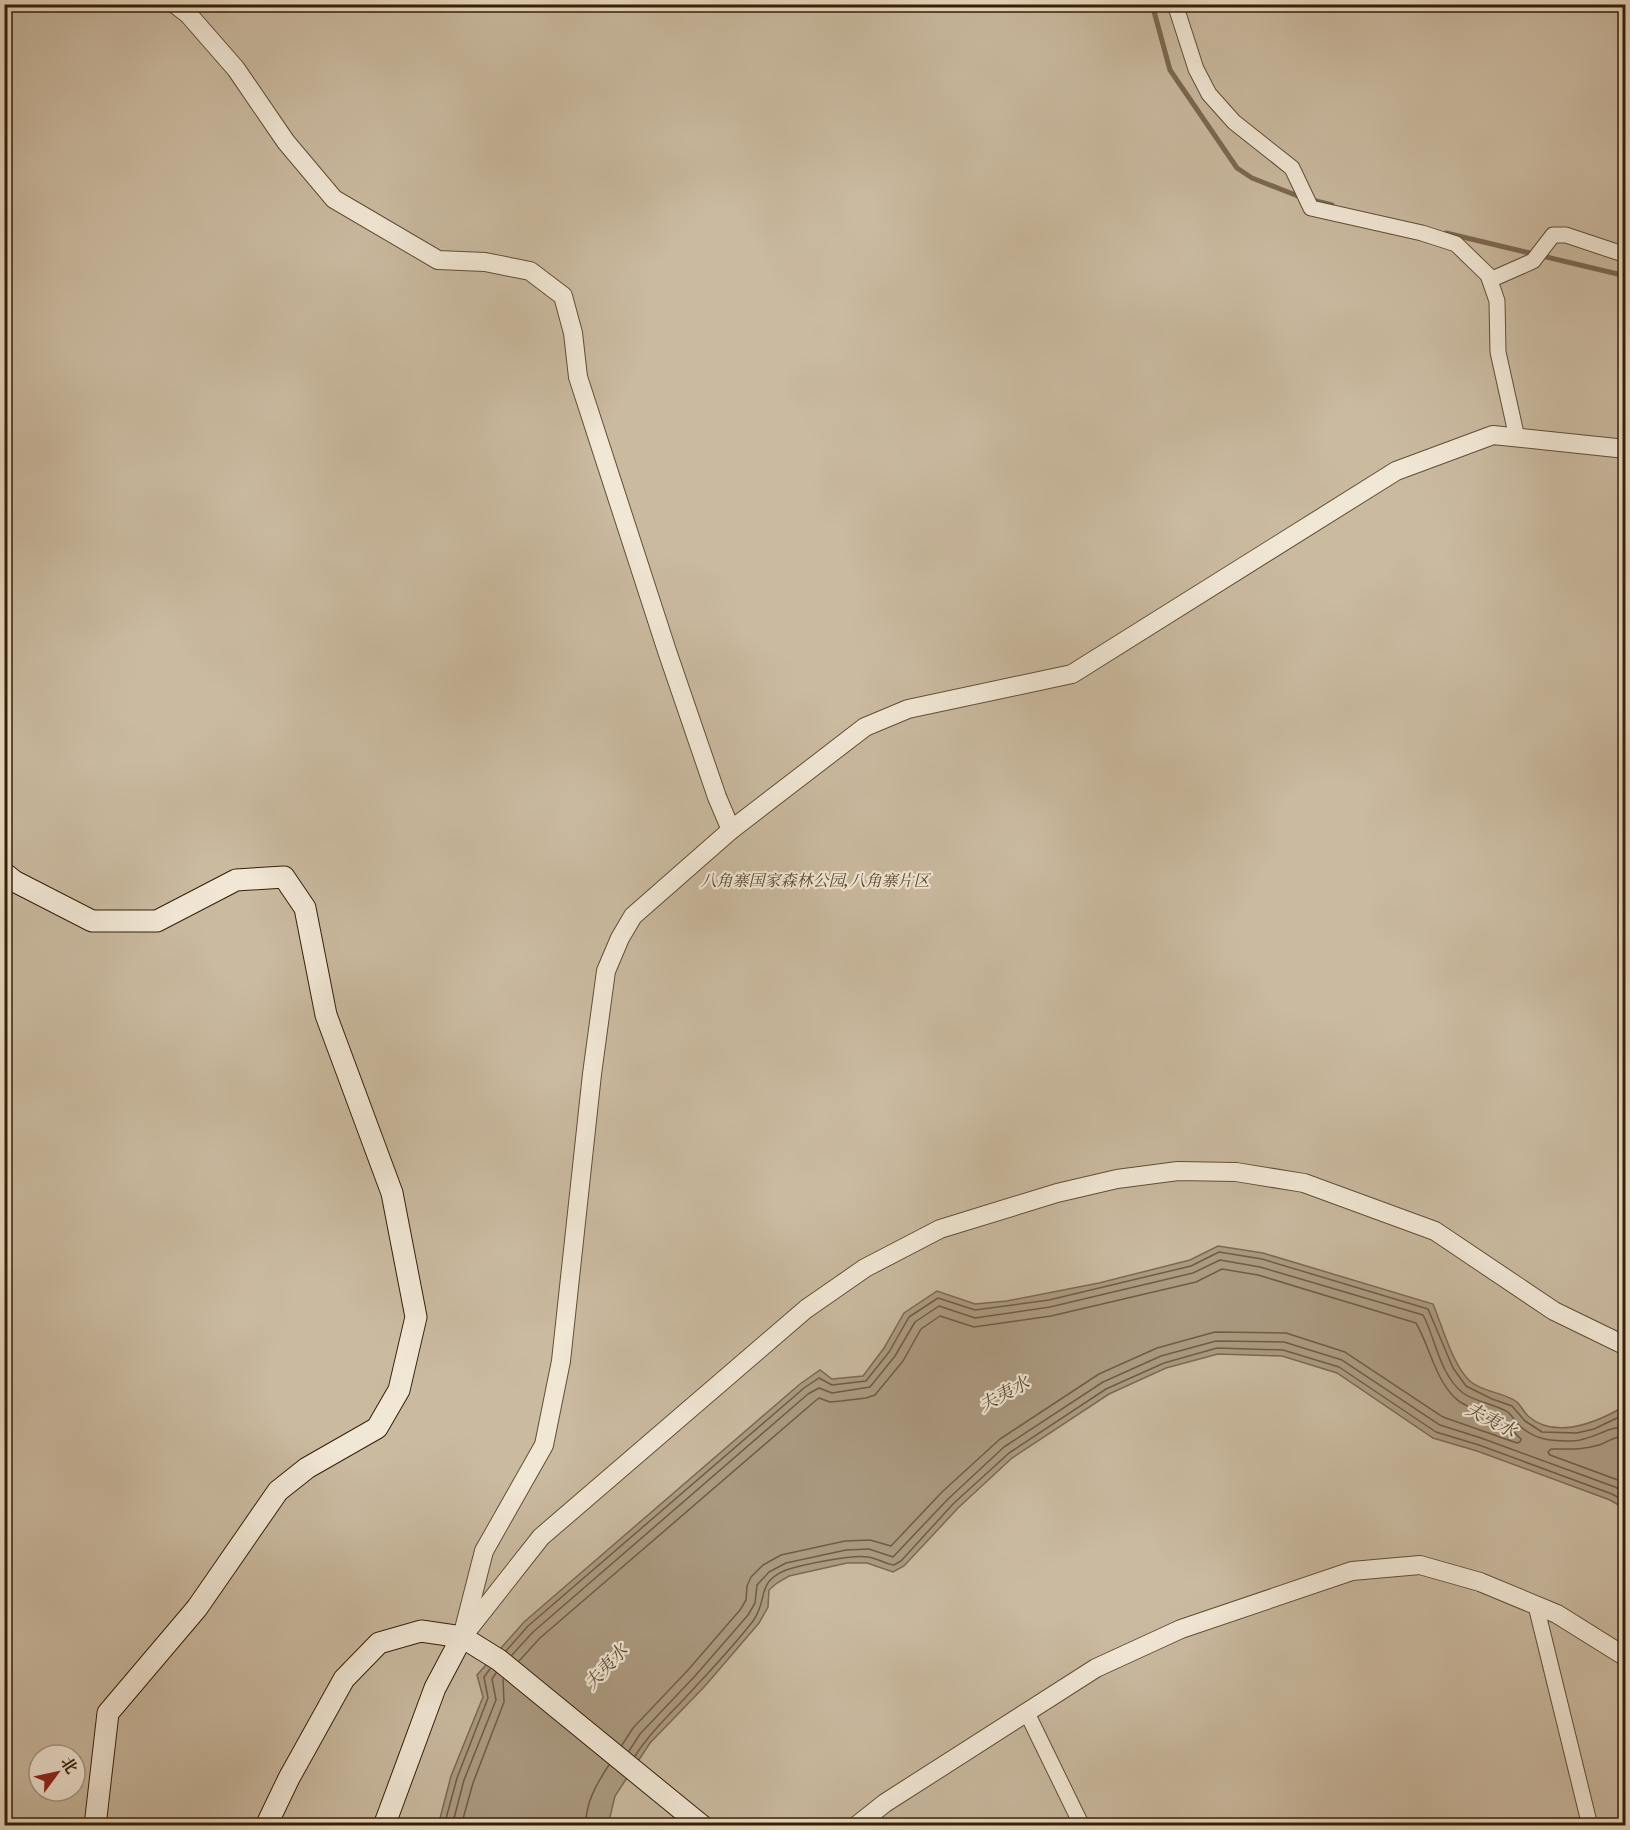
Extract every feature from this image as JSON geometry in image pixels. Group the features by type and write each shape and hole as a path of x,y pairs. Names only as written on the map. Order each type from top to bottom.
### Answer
{"main road":[{"path":"4,873 92,921 157,921 236,880 284,877 305,908 326,1015 392,1193 416,1317 399,1390 377,1428 308,1468 278,1491 197,1608 108,1713 95,1826"},
{"path":"266,1826 289,1778 344,1679 379,1642 421,1631 462,1637 499,1660 702,1826"},
{"path":"384,1826 435,1688 462,1637"}],"street":[{"path":"175,4 188,14 236,69 286,142 334,199 438,260 484,262 530,271 563,296 573,333 578,377 667,651 717,797 731,830"},
{"path":"1175,4 1196,69 1209,94 1234,122 1292,168 1311,208 1422,233 1456,244 1488,275 1497,301 1498,352 1517,438"},
{"path":"1490,280 1533,261 1553,236 1566,235 1626,255"},
{"path":"462,1637 484,1551 544,1445 561,1361 592,1074 606,971 620,938 633,916 731,830 865,728 908,709 1072,674 1396,471 1493,435 1626,449"},
{"path":"462,1637 541,1537 806,1308 865,1268 940,1229 1057,1193 1117,1179 1178,1171 1236,1172 1304,1183 1436,1231 1554,1311 1626,1347"},
{"path":"856,1826 885,1803 1096,1668 1181,1629 1352,1571 1420,1565 1480,1582 1557,1614 1626,1658"},
{"path":"1536,1606 1590,1826"},
{"path":"1027,1713 1082,1826"}],"green space":[{"name":"八角寨国家森林公园,八角寨片区","path":"5,5 1625,5 1625,1825 5,1825"}],"water":[{"name":"夫夷水","path":"1218,1246 1263,1253 1433,1304 1453,1356 1471,1382 1512,1399 1538,1423 1549,1427 1573,1427 1597,1420 1618,1410 1625,1415 1625,1509 1610,1500 1477,1451 1433,1438 1337,1373 1282,1356 1218,1354 1166,1368 1109,1394 1012,1458 958,1508 904,1566 893,1572 867,1563 847,1563 789,1576 777,1583 769,1590 768,1607 759,1623 705,1686 650,1743 615,1796 608,1825 438,1826 451,1776 483,1697 477,1675 524,1622 800,1384 820,1370 832,1379 863,1376 884,1348 904,1313 937,1291 975,1304 1007,1301 1099,1283 1190,1260"}],"waterway":[{"path":"1152,4 1170,70 1237,168 1252,178 1303,198"},
{"path":"1312,200 1332,205"},
{"path":"1446,233 1626,276"}]}
